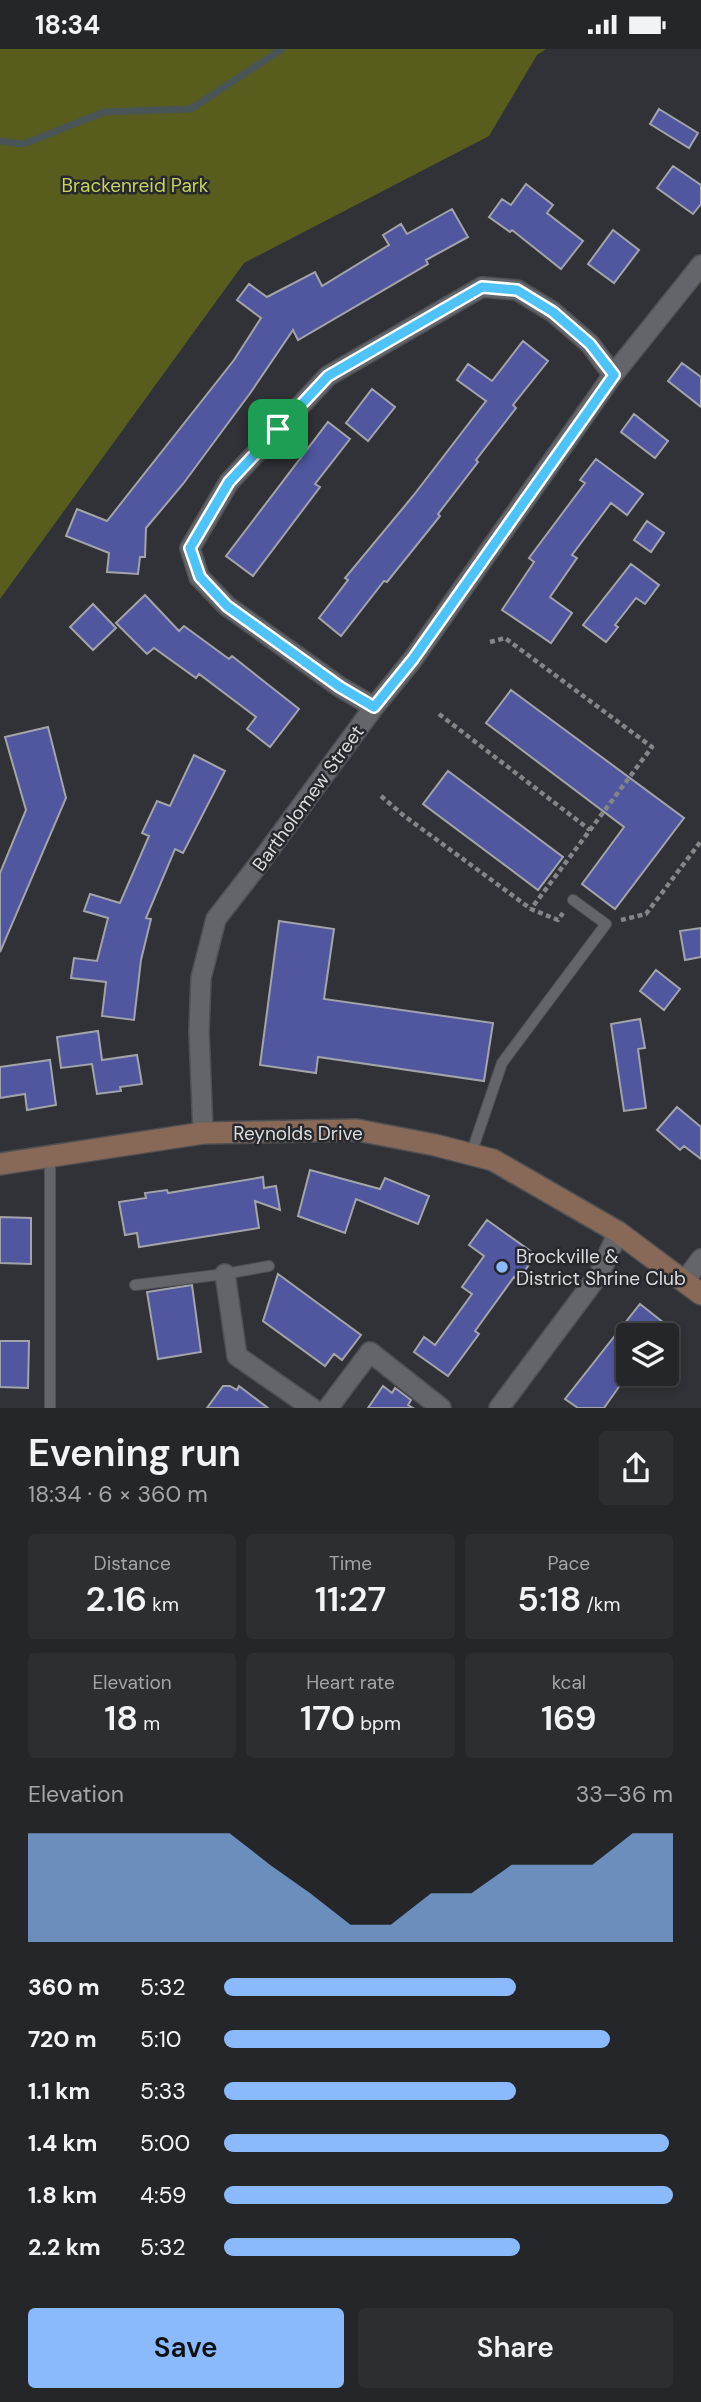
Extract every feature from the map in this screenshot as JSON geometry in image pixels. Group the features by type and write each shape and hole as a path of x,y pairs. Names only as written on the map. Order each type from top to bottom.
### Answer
{"street":[{"name":"Bartholomew Street","path":"203,1133 199,1031 201,978 216,919 413,659 614,375 701,265"},
{"path":"374,707 340,687 227,606 200,577 190,548 229,482 328,376 482,287 517,290 553,312 590,344 614,375"},
{"name":"Reynolds Drive","path":"0,1164 203,1133 358,1130 494,1160 618,1232 692,1288"},
{"path":"499,1408 600,1273 618,1232"},
{"path":"692,1288 701,1259"},
{"path":"225,1274 237,1356 312,1408"},
{"path":"328,1408 370,1352 441,1408"}],"lane":[{"path":"471,1154 502,1063 606,924 573,900"},
{"path":"50,1156 50,1408"},
{"path":"135,1286 269,1266"}],"path":[{"path":"490,642 505,638 652,747 531,909"},
{"path":"439,714 590,830"},
{"path":"381,796 531,909 558,920 573,900"},
{"path":"606,924 646,914 701,841"}],"green space":[{"name":"Brackenreid Park","path":"0,49 546,49 537,55 489,136 244,263 0,599"}],"building":[{"path":"659,109 698,133 689,148 650,124"},
{"path":"673,166 701,185 701,204 693,214 657,188"},
{"path":"526,184 553,205 547,213 583,241 561,269 512,230 510,232 489,217 502,199 511,205"},
{"path":"452,209 468,237 426,260 428,264 298,340 293,330 183,484 146,528 145,557 140,557 138,574 107,572 109,553 66,536 77,509 107,521 234,360 261,318 237,300 249,284 267,297 315,272 322,286 389,245 383,235 401,224 407,234"},
{"path":"613,230 639,250 614,283 588,264"},
{"path":"523,341 548,361 513,405 516,408 438,514 440,516 341,636 319,618 348,580 345,578 486,401 457,380 468,364 492,381"},
{"path":"682,363 701,377 701,407 668,381"},
{"path":"372,389 395,407 368,441 346,423"},
{"path":"634,414 668,441 655,458 621,432"},
{"path":"328,422 350,439 315,484 320,487 253,576 226,556"},
{"path":"596,459 643,494 627,515 611,503 572,555 577,558 550,597 572,613 551,643 502,610 534,562 529,558 585,483 580,480"},
{"path":"647,521 664,533 651,552 634,540"},
{"path":"631,564 659,585 645,604 636,598 615,625 618,627 606,642 583,625"},
{"path":"145,595 179,631 184,626 229,659 232,656 299,709 270,747 247,729 256,717 199,674 196,678 154,648 147,654 116,623"},
{"path":"93,604 116,628 93,650 70,627"},
{"path":"511,690 684,818 615,909 582,884 624,827 486,723"},
{"path":"48,727 66,798 0,952 0,873 26,810 5,737"},
{"path":"194,755 225,771 183,853 175,849 146,918 151,919 141,960 134,1020 102,1016 106,982 71,978 74,958 97,961 108,918 84,911 90,894 120,903 149,836 142,833 157,801 170,806"},
{"path":"448,771 563,857 538,890 423,804"},
{"path":"279,921 334,929 324,999 493,1023 484,1081 318,1057 316,1073 260,1065"},
{"path":"701,928 701,957 685,960 680,931"},
{"path":"656,970 680,989 664,1010 640,991"},
{"path":"640,1019 645,1048 638,1049 646,1108 624,1111 611,1024"},
{"path":"98,1031 102,1060 137,1055 142,1084 120,1087 121,1091 97,1094 92,1064 61,1068 57,1037"},
{"path":"50,1060 56,1105 27,1110 25,1094 0,1098 0,1067"},
{"path":"677,1107 701,1127 701,1159 684,1146 680,1150 657,1130"},
{"path":"310,1170 380,1189 385,1178 429,1196 418,1224 356,1199 345,1233 298,1216"},
{"path":"263,1177 264,1188 276,1186 280,1210 255,1201 259,1228 139,1247 137,1233 125,1235 119,1202 146,1198 145,1193 167,1190 168,1193"},
{"path":"0,1217 31,1218 31,1264 0,1263"},
{"path":"487,1220 536,1255 518,1280 514,1277 475,1331 479,1334 448,1376 414,1352 424,1337 435,1345 472,1294 462,1287 484,1256 469,1245"},
{"path":"278,1274 361,1335 342,1360 334,1354 325,1366 263,1321"},
{"path":"192,1285 201,1352 158,1359 147,1292"},
{"path":"640,1304 664,1323 625,1323"},
{"path":"616,1334 616,1386 620,1386 604,1408 578,1408 565,1399"},
{"path":"0,1341 29,1341 28,1388 0,1387"},
{"path":"223,1386 237,1390 239,1386 268,1408 207,1408"},
{"path":"383,1386 392,1393 395,1388 411,1400 408,1405 413,1408 368,1408"}],"waterway":[{"path":"0,141 24,144 104,112 191,109 282,49"}],"place":[{"name":"Brockville & District Shrine Club","path":"502,1267"}],"route":[{"path":"482,287 517,290 553,312 590,344 614,375 413,659 374,707 340,687 227,606 200,577 190,548 229,482 278,429 328,376 482,287"}]}
